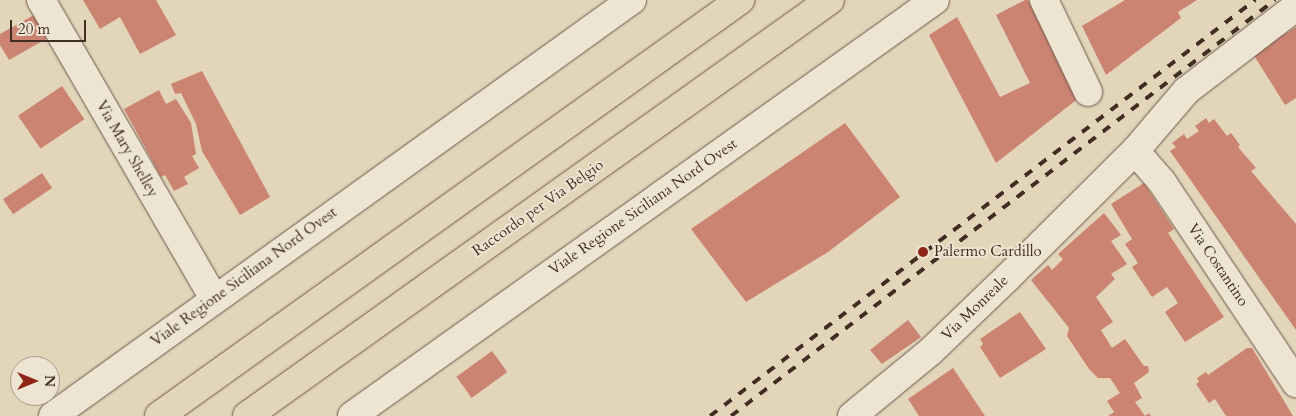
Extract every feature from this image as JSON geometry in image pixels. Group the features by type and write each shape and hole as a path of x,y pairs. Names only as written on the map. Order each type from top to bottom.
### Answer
{"highway":[{"path":"159,416 740,0"},
{"name":"Raccordo per Via Belgio","path":"247,416 830,0"}],"street":[{"name":"Via Mary Shelley","path":"41,0 214,298"},
{"name":"Viale Regione Siciliana Nord Ovest","path":"53,416 214,298 632,0"},
{"name":"Viale Regione Siciliana Nord Ovest","path":"352,416 935,0"},
{"path":"1044,0 1088,92"},
{"name":"Via Monreale","path":"852,416 931,351 1135,151 1186,91 1296,7"},
{"name":"Via Costantino","path":"1135,151 1162,182 1296,383"}],"building":[{"path":"83,0 156,0 176,35 140,54 120,17 100,29"},
{"path":"1028,0 1080,97 996,163 929,35 957,17 1000,97 1030,83 996,15"},
{"path":"1125,0 1197,0 1178,12 1181,18 1106,75 1082,26"},
{"path":"34,15 48,38 9,60 0,45 0,34"},
{"path":"1296,27 1296,98 1285,105 1253,54"},
{"path":"202,71 270,197 240,215 202,151 196,124 181,93 175,94 171,84"},
{"path":"62,86 84,119 40,149 18,116"},
{"path":"159,90 166,104 176,99 191,123 196,154 192,156 199,168 184,177 188,184 174,191 165,175 161,177 124,109"},
{"path":"1206,118 1209,123 1214,119 1227,136 1231,133 1240,145 1238,147 1256,168 1251,171 1296,224 1296,330 1170,151 1176,147 1172,143 1184,134 1187,139 1199,131 1195,126"},
{"path":"845,123 900,197 828,252 746,302 691,229"},
{"path":"42,173 52,188 13,214 3,199"},
{"path":"1144,183 1174,229 1168,233 1224,317 1185,342 1165,312 1178,303 1167,287 1152,297 1132,267 1138,263 1125,244 1132,239 1111,204"},
{"path":"1104,213 1121,235 1111,241 1127,264 1111,274 1115,279 1096,297 1113,322 1101,330 1112,348 1125,339 1144,366 1148,366 1149,372 1134,383 1142,398 1135,402 1145,416 1108,416 1114,412 1107,401 1120,393 1110,378 1098,378 1089,369 1067,336 1069,328 1031,280 1048,265 1052,270 1063,259 1058,254"},
{"path":"1020,312 1046,349 1000,378 980,347 983,344 980,339"},
{"path":"908,320 921,337 882,364 870,350"},
{"path":"1247,348 1252,348 1293,416 1226,416 1215,399 1209,403 1196,384 1199,382 1197,378 1206,372 1208,375"},
{"path":"492,351 507,372 472,398 456,377"},
{"path":"953,368 985,416 919,416 908,399"}],"railway":[{"path":"710,416 1255,0"},
{"path":"731,416 1275,0"}],"place":[{"name":"Palermo Cardillo","path":"923,252"}]}
